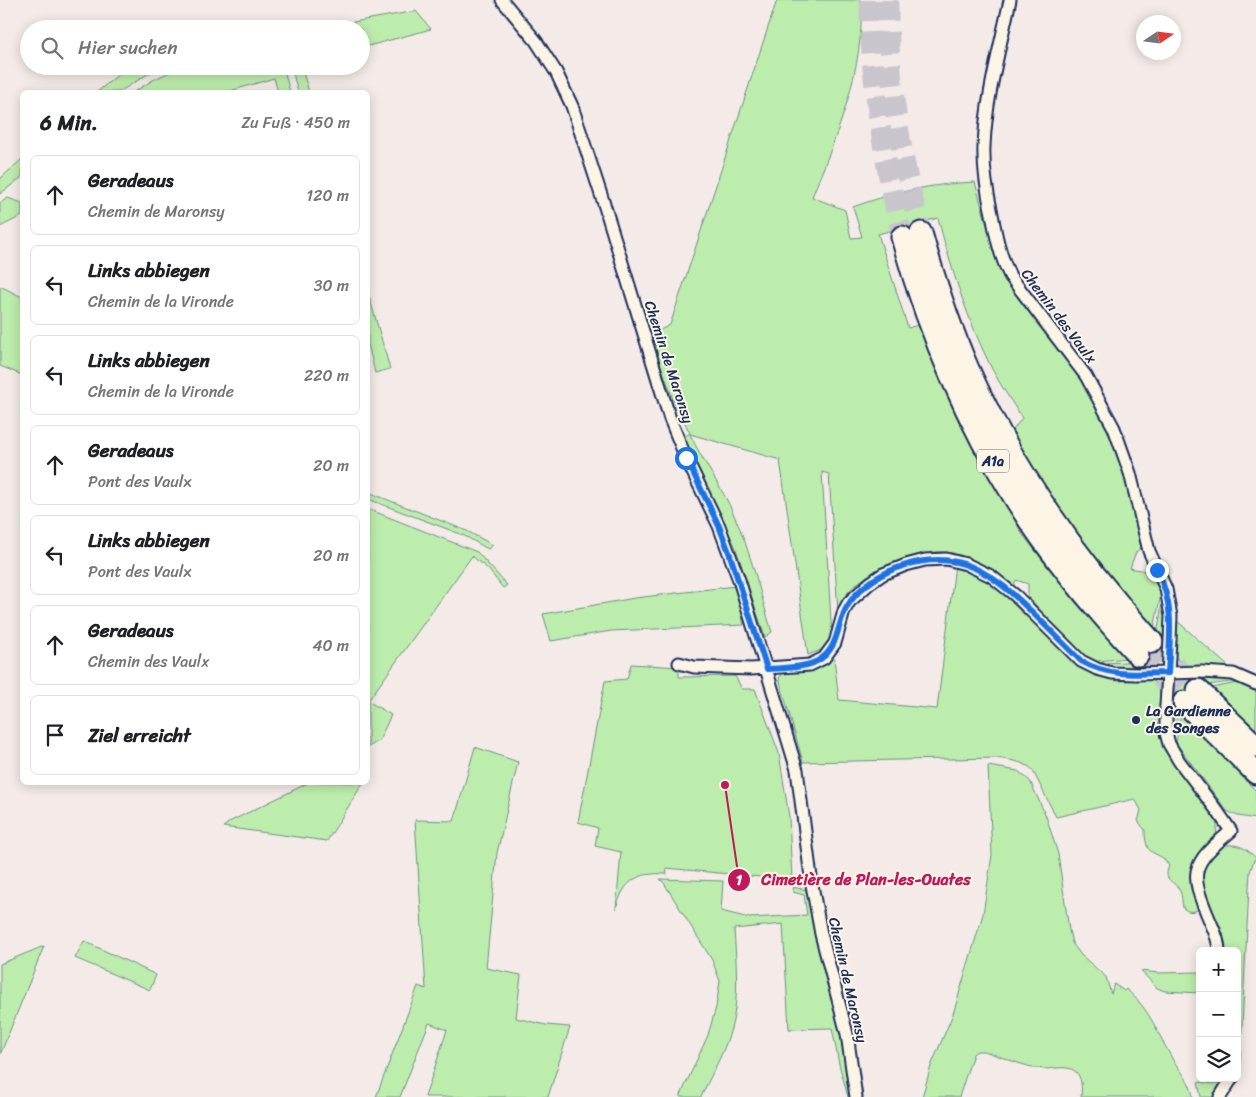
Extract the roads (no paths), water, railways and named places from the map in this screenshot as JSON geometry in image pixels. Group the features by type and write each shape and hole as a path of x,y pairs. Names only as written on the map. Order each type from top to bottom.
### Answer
{"highway":[{"name":"A1a","path":"911,235 914,282 936,343 963,404 994,464 1031,523 1079,588 1149,653"},
{"path":"1187,693 1256,746"},
{"path":"1187,693 1256,773"}],"street":[{"name":"Chemin de Maronsy","path":"502,0 536,41 556,72 572,106 670,419 729,552 767,669 797,770 812,885 821,934 847,1034 856,1097"},
{"name":"Chemin des Vaulx","path":"1010,0 989,99 984,147 988,193 996,241 1010,276 1086,376 1114,428 1130,473 1149,551 1166,589 1171,616 1149,653 1187,693 1166,733 1169,744 1179,761 1231,831 1210,849 1203,858 1197,874 1198,890 1218,940 1219,947"},
{"path":"679,663 694,668 767,669 810,665 824,658 834,643 844,611 850,602 870,583 883,574 906,565 925,560 946,560 966,564 991,576 1016,596 1081,661 1097,669 1112,673 1149,653 1187,693 1233,674 1256,684"},
{"path":"1220,1097 1229,1082"}],"tunnel":[{"path":"870,0 872,60 879,120 902,237"},
{"path":"888,0 890,59 897,118 907,176 921,233"},
{"path":"1152,642 1198,690"},
{"path":"1138,655 1184,702"}],"place":[{"name":"La Gardienne des Songes","path":"1136,720"},
{"name":"Cimetière de Plan-les-Ouates","path":"725,785"}]}
